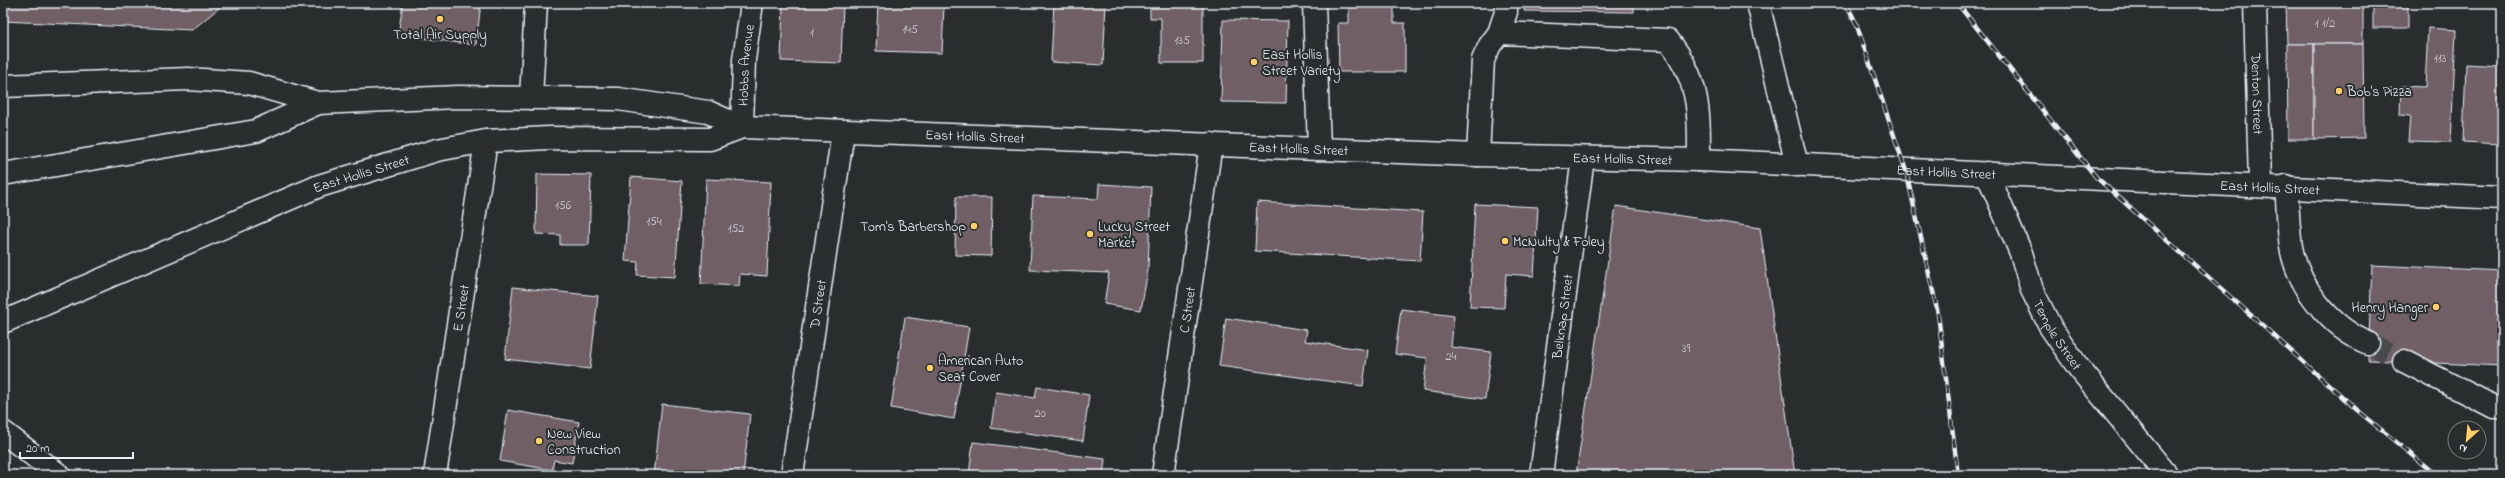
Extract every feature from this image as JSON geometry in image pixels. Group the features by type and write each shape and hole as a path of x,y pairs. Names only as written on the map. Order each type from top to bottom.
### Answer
{"main road":[{"path":"531,98 536,3"},
{"name":"Hobbs Avenue","path":"742,127 744,60 752,3"},
{"path":"1314,3 1320,149"},
{"path":"1478,155 1484,60 1490,45 1499,33 1506,12 1506,3"},
{"path":"1758,3 1797,165"},
{"name":"Denton Street","path":"2255,3 2260,184"},
{"path":"1499,33 1668,40 1682,57 1698,103 1699,160"},
{"name":"East Hollis Street","path":"3,86 188,79 249,83 318,102 458,97 618,99 708,112 742,127 1478,155 1699,160 2260,184 2502,198"},
{"name":"East Hollis Street","path":"3,174 256,131 318,102"},
{"name":"East Hollis Street","path":"3,322 319,186 437,150 486,141 549,138 710,139 742,127"},
{"name":"D Street","path":"792,475 844,132"},
{"name":"E Street","path":"435,475 486,141"},
{"name":"C Street","path":"1163,475 1211,144"},
{"name":"Belknap Street","path":"1541,475 1583,158"},
{"name":"Temple Street","path":"1987,173 2021,253 2032,290 2051,328 2078,368 2156,471"},
{"path":"2286,186 2291,248 2311,295 2334,322 2368,343"},
{"path":"2404,361 2494,407 2502,407"},
{"path":"3,432 59,475"}],"building":[{"path":"3,3 225,3 192,30 3,21"},
{"name":"Total Air Supply","path":"403,3 481,3 476,45 398,35"},
{"path":"783,3 843,3 841,63 781,61"},
{"path":"878,3 974,3 974,6 944,5 942,53 876,51"},
{"path":"1054,3 1106,3 1103,65 1051,62"},
{"path":"1150,3 1203,3 1203,63 1161,63 1161,18 1150,18"},
{"path":"1349,3 1394,3 1394,23 1405,23 1405,72 1339,72 1338,23 1349,23"},
{"path":"1525,3 1634,3 1634,12 1524,11"},
{"path":"2286,3 2363,3 2363,44 2287,44"},
{"path":"2373,3 2408,3 2408,28 2373,28"},
{"name":"East Hollis Street Variety","path":"1223,20 1288,21 1286,103 1221,102"},
{"path":"2428,28 2456,30 2451,142 2408,141 2410,116 2400,115 2401,86 2425,87"},
{"path":"2287,44 2314,44 2314,139 2288,139"},
{"name":"Bob's Pizza","path":"2314,44 2363,44 2364,138 2314,139"},
{"path":"2466,64 2502,66 2502,144 2463,142"},
{"path":"537,174 591,175 589,245 560,245 560,235 536,234"},
{"path":"631,177 682,181 675,277 637,275 638,262 625,261"},
{"path":"706,179 771,182 767,276 740,274 739,286 701,284"},
{"name":"Lucky Street Market","path":"1099,184 1151,187 1148,270 1141,310 1104,304 1109,273 1030,270 1033,196 1098,199"},
{"name":"Tom's Barbershop","path":"956,197 992,197 991,256 955,255"},
{"path":"1257,202 1423,212 1420,261 1255,251"},
{"name":"McNulty & Foley","path":"1475,204 1538,207 1534,276 1506,274 1504,308 1470,307"},
{"path":"1616,206 1760,228 1795,475 1576,475"},
{"name":"Henry Hanger","path":"2372,265 2502,271 2502,366 2368,360"},
{"path":"513,287 598,296 590,369 505,359"},
{"path":"1401,309 1454,316 1451,347 1491,352 1485,399 1423,391 1427,358 1395,354"},
{"name":"American Auto Seat Cover","path":"905,317 969,327 954,419 891,408"},
{"path":"1226,318 1307,330 1305,341 1368,350 1363,386 1219,366"},
{"path":"1037,387 1089,395 1083,441 991,428 996,392 1035,398"},
{"path":"662,404 750,414 743,475 654,475"},
{"name":"New View Construction","path":"508,410 579,422 572,463 554,460 552,470 500,461"},
{"path":"973,442 1105,459 1103,475 969,475"}],"tunnel":[{"path":"2368,343 2404,361"}],"railway":[{"path":"1846,3 1856,23 1906,171 1938,314 1958,475"},
{"path":"1957,3 2096,177 2356,409 2436,475"}],"place":[{"name":"Total Air Supply","path":"440,19"},
{"name":"East Hollis Street Variety","path":"1254,62"},
{"name":"Bob's Pizza","path":"2339,91"},
{"name":"Tom's Barbershop","path":"974,226"},
{"name":"Lucky Street Market","path":"1090,234"},
{"name":"McNulty & Foley","path":"1505,241"},
{"name":"Henry Hanger","path":"2436,307"},
{"name":"American Auto Seat Cover","path":"930,368"},
{"name":"New View Construction","path":"539,441"}]}
